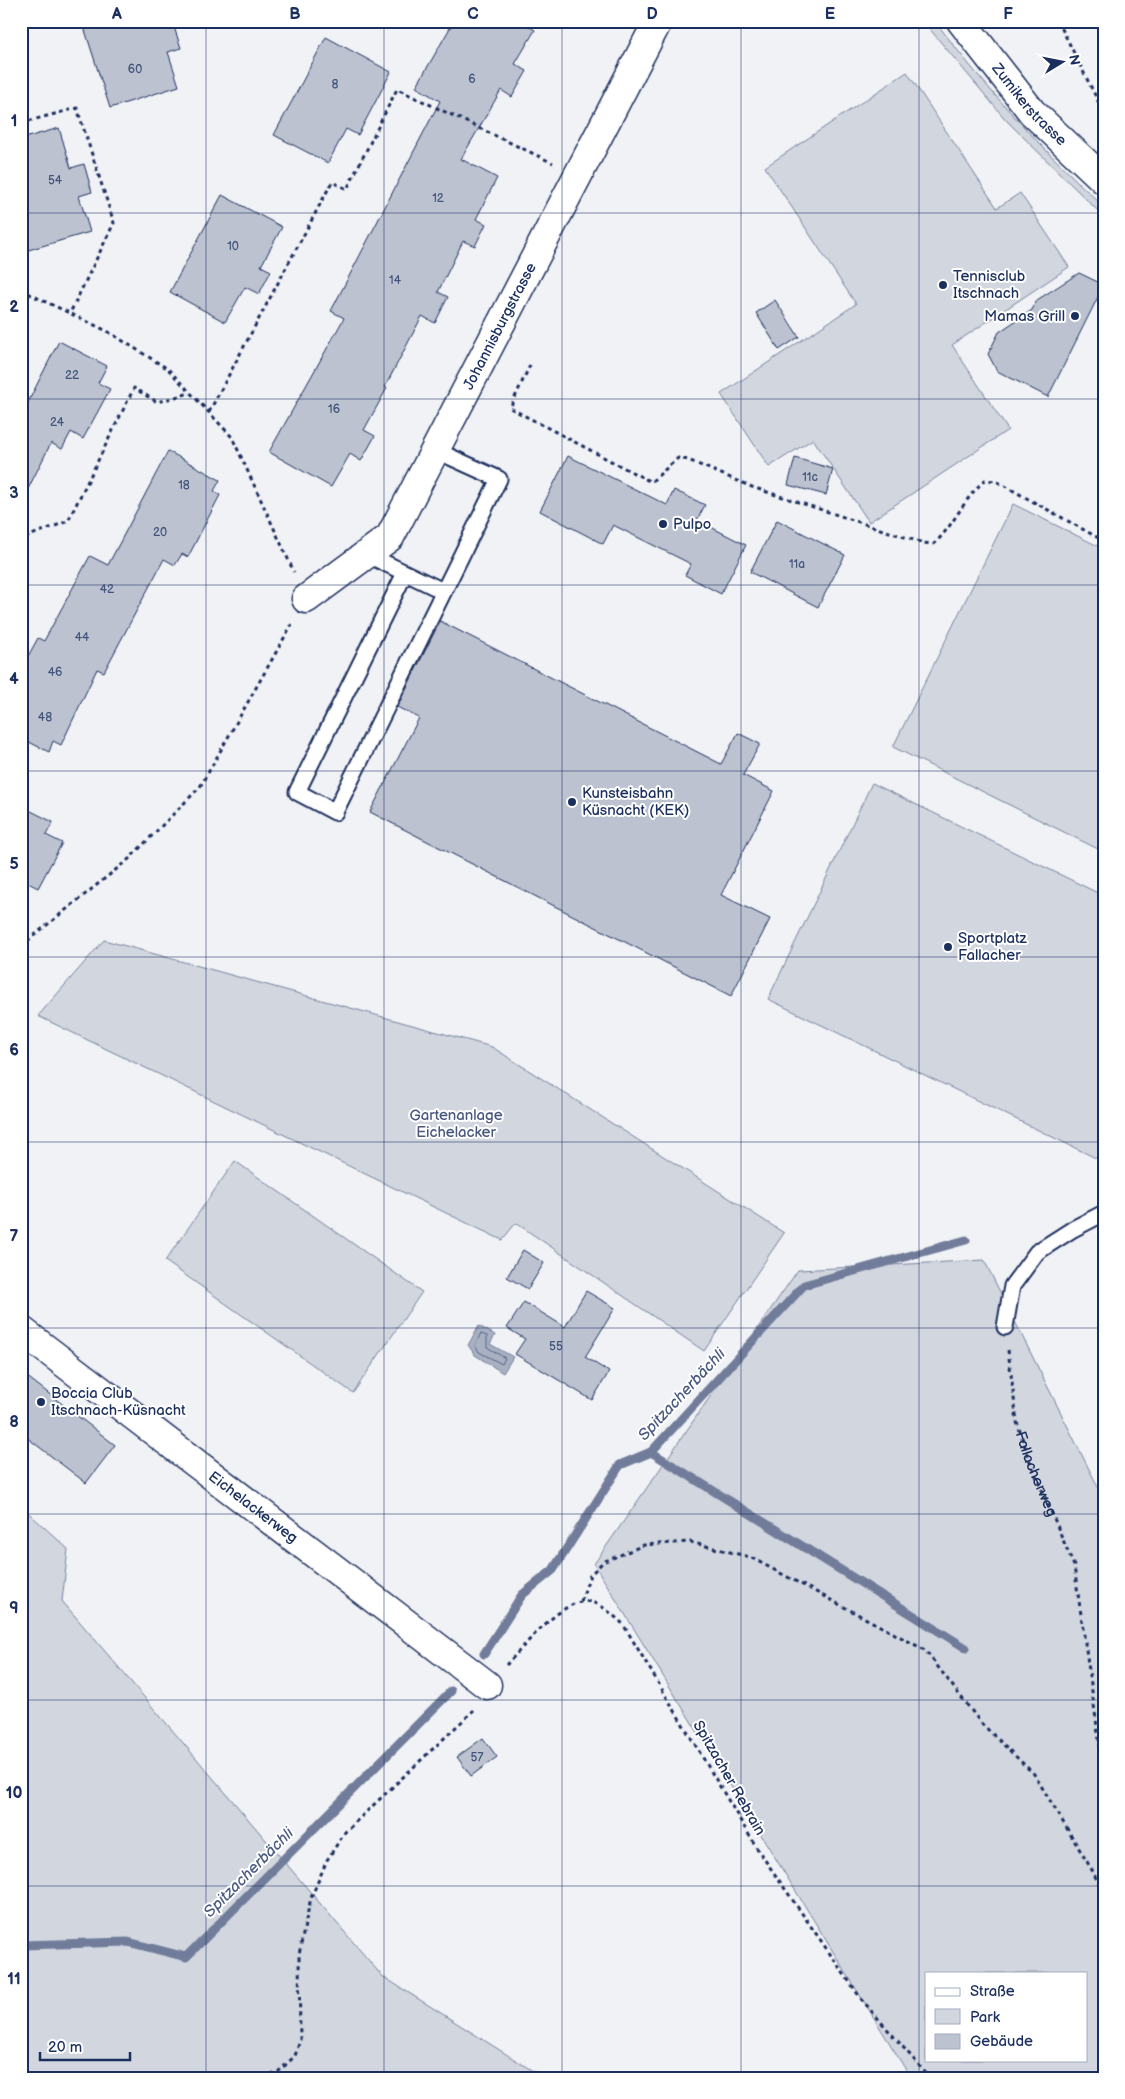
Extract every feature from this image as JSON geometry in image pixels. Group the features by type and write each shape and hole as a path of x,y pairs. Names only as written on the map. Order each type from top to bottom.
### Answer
{"street":[{"name":"Johannisburgstrasse","path":"306,599 390,537 658,21"},
{"name":"Zumikerstrasse","path":"961,21 1032,112 1104,180"},
{"name":"Eichelackerweg","path":"21,1330 487,1685"}],"lane":[{"path":"405,573 297,792 335,812 499,479 435,450"},
{"path":"366,554 443,591"},
{"path":"1005,1327 1012,1286 1038,1252 1073,1229 1104,1213"}],"path":[{"path":"1058,21 1104,113"},
{"path":"209,412 332,182 347,189 396,89 578,175"},
{"path":"21,123 77,108 114,222 70,313"},
{"path":"21,290 107,331 168,369 209,412 232,437 306,599 200,787 129,859 21,946"},
{"path":"530,365 510,408 651,482 678,458 688,460 752,487 769,490 923,544 934,544 946,533 975,488 985,480 996,481 1104,541"},
{"path":"21,544 24,538 68,521 134,388 157,402 190,393"},
{"name":"Fallacherweg","path":"1005,1327 1017,1422 1029,1459 1074,1566 1089,1657 1104,1775"},
{"path":"263,2078 278,2072 295,2056 300,2040 299,1955 304,1929 312,1898 327,1860 345,1832 475,1710 487,1685 556,1614 580,1601 590,1575 603,1562 644,1545 690,1542 750,1557 925,1650 981,1723 1034,1774 1104,1894"},
{"name":"Spitzacher Rebrain","path":"580,1601 597,1604 623,1624 758,1850 862,2000 930,2078"},
{"path":"1100,1887 1104,1880"}],"green space":[{"path":"923,21 935,21 1015,118 1104,207 1104,217 1006,120"},
{"name":"Tennisclub Itschnach","path":"907,72 997,208 1020,193 1069,267 952,345 1008,430 869,522 813,439 769,467 721,394 856,304 765,167"},
{"path":"1013,504 1104,549 1104,852 893,747"},
{"name":"Sportplatz Fallacher","path":"872,783 1104,896 1104,1162 768,999"},
{"name":"Gartenanlage Eichelacker","path":"104,940 492,1047 784,1233 704,1351 516,1223 502,1240 38,1016"},
{"path":"235,1161 422,1292 353,1393 165,1261"},
{"path":"984,1260 1104,1499 1104,2078 911,2078 594,1564 798,1270"},
{"path":"21,1506 68,1549 62,1601 382,1976 544,2078 21,2078"}],"water":[{"path":"479,1326 495,1335 490,1344 513,1357 503,1373 475,1355 468,1345"}],"building":[{"path":"82,21 172,21 181,48 168,52 179,86 110,108"},
{"path":"454,21 520,21 535,30 515,64 527,71 512,97 501,90 461,159 497,178 476,219 486,224 475,246 463,241 438,292 448,297 435,323 422,316 364,430 375,436 361,461 350,454 331,487 269,452 344,318 331,311 440,101 416,87"},
{"path":"326,37 391,72 358,135 346,129 328,163 274,135"},
{"path":"59,128 71,168 84,164 92,192 79,196 90,232 25,251 21,238 21,139"},
{"path":"222,195 282,227 261,266 271,271 259,294 245,287 225,322 170,292"},
{"name":"Tennisclub Itschnach","path":"1079,273 1104,285 1048,397 997,371 988,354 999,332 1032,310 1037,300"},
{"path":"775,300 799,337 779,350 756,313"},
{"path":"59,341 107,366 98,383 110,389 83,439 71,432 62,449 51,443 21,503 21,416"},
{"path":"168,451 220,480 214,491 220,495 188,557 182,554 175,565 164,559 104,672 97,669 61,745 53,741 49,752 21,738 21,669 38,638 44,641 90,556 108,565"},
{"path":"568,456 667,505 674,490 705,505 697,520 746,545 721,594 685,575 691,564 613,525 603,544 540,511"},
{"path":"795,458 833,469 826,495 788,485"},
{"path":"777,520 845,555 818,607 750,572"},
{"name":"Kunsteisbahn Küsnacht (KEK)","path":"440,621 721,764 738,733 760,744 743,775 774,791 721,895 770,919 731,996 370,812 419,718 397,707"},
{"path":"21,806 53,822 46,835 62,843 38,888 22,880 21,882"},
{"path":"523,1250 544,1263 528,1289 507,1277"},
{"path":"586,1291 615,1308 585,1357 609,1372 592,1400 515,1354 525,1339 507,1328 524,1302 565,1327"},
{"name":"Boccia Club Itschnach-Küsnacht","path":"21,1372 115,1445 86,1483 21,1433"},
{"path":"483,1738 497,1757 471,1776 457,1757"}],"waterway":[{"name":"Spitzacherbächli","path":"484,1654 522,1595 553,1570 620,1465 651,1452 804,1285 966,1240"},
{"path":"651,1452 966,1648"},
{"name":"Spitzacherbächli","path":"21,1945 128,1942 186,1957 451,1691"}],"place":[{"name":"Tennisclub Itschnach","path":"943,285"},
{"name":"Mamas Grill","path":"1075,316"},
{"name":"Pulpo","path":"663,524"},
{"name":"Kunsteisbahn Küsnacht (KEK)","path":"572,802"},
{"name":"Sportplatz Fallacher","path":"948,947"},
{"name":"Boccia Club Itschnach-Küsnacht","path":"41,1402"}]}
